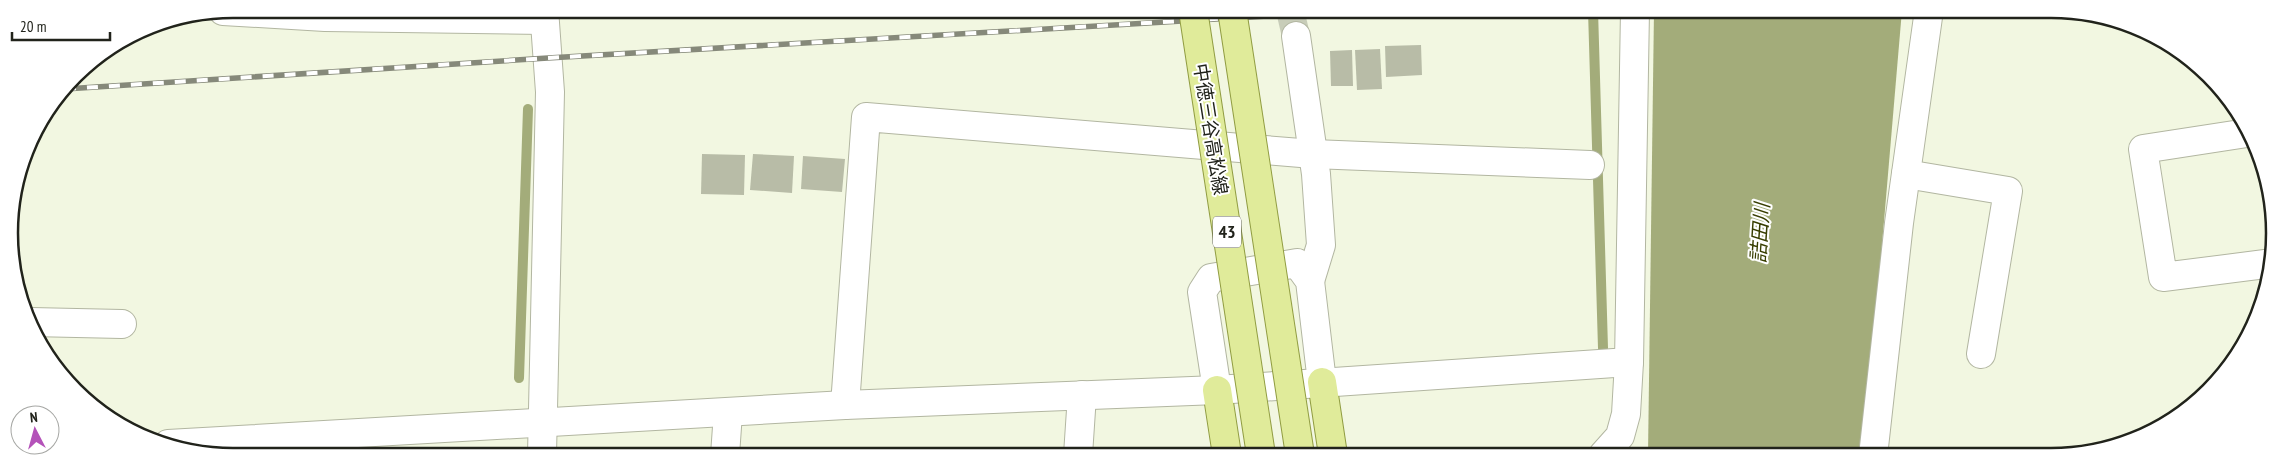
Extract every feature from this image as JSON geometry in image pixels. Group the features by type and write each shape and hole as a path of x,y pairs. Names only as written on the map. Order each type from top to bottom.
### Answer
{"main road":[{"name":"中徳三谷高松線","path":"1194,18 1260,448"},
{"name":"中徳三谷高松線","path":"1233,18 1299,448"},
{"path":"1322,382 1332,448"},
{"path":"1217,390 1226,448"}],"street":[{"path":"542,448 550,92 544,18"},
{"path":"1609,448 1620,436 1624,422 1629,362 1635,18"},
{"path":"1874,448 1880,377 1928,18"},
{"path":"1296,36 1313,154 1321,245 1310,281 1322,382"},
{"path":"846,405 866,117 1313,154 1590,165"},
{"path":"2242,134 2143,149 2162,277 2264,264"},
{"path":"1906,174 2008,191 1981,354"},
{"path":"1217,390 1202,292 1211,278 1297,263 1310,281"},
{"path":"37,322 122,324"},
{"path":"190,443 543,424 846,405 1217,390 1629,362"},
{"path":"1078,448 1082,395"},
{"path":"726,448 728,413"}],"water":[{"name":"詰田川","path":"1654,18 1901,18 1865,448 1648,448"}],"building":[{"path":"1421,45 1422,75 1386,77 1385,46"},
{"path":"1380,49 1382,89 1357,90 1355,50"},
{"path":"1352,50 1353,86 1331,86 1330,51"},
{"path":"702,154 745,155 744,195 701,194"},
{"path":"753,154 794,156 792,193 750,190"},
{"path":"803,156 845,159 842,192 801,189"}],"waterway":[{"path":"1593,18 1603,348"},
{"path":"519,378 528,109"}],"tunnel":[{"path":"1292,18 1296,36"}],"railway":[{"path":"73,88 548,58 1232,18"}]}
